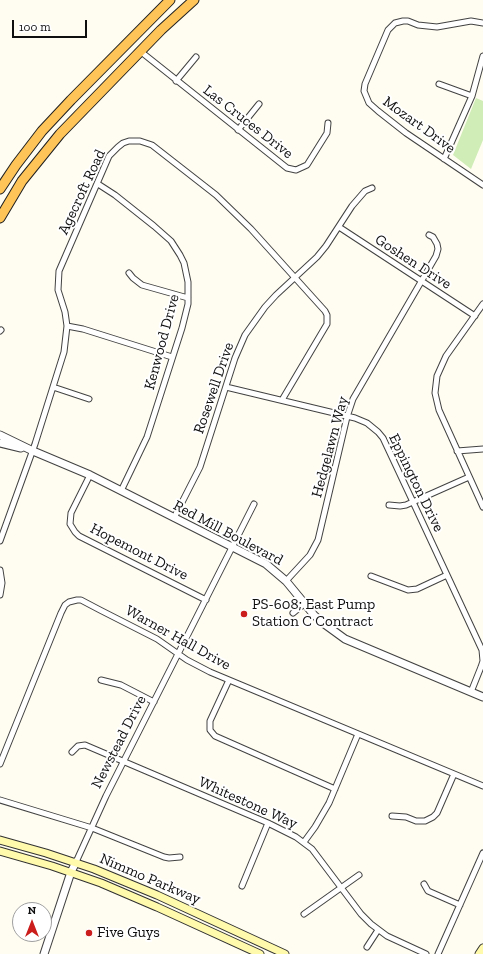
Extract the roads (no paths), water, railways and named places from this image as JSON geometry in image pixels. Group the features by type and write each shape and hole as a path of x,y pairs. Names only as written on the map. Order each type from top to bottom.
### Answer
{"highway":[{"path":"0,189 16,165 42,132 71,100 170,0"},
{"path":"0,218 22,181 46,149 75,117 140,51 194,0"}],"main road":[{"name":"Nimmo Parkway","path":"0,840 76,862 157,895 284,954"},
{"name":"Nimmo Parkway","path":"0,851 71,872 137,898 260,954"},
{"path":"479,954 483,948"}],"street":[{"name":"Mozart Drive","path":"483,23 471,21 437,27 408,21 395,23 388,30 365,84 365,95 369,103 406,133 483,185"},
{"name":"Las Cruces Drive","path":"140,51 282,166 292,170 304,167 310,161 327,133 328,123"},
{"path":"444,159 472,96 483,56"},
{"path":"176,80 196,57"},
{"path":"439,84 472,96"},
{"path":"238,130 259,104"},
{"name":"Agecroft Road","path":"0,541 54,387 64,352 68,326 58,290 58,275 109,156 123,143 134,140 152,144 230,208 323,308 327,315 327,320 321,335 282,400"},
{"name":"Kenwood Drive","path":"98,184 148,221 171,241 184,263 188,282 188,298 182,328 147,437 121,491"},
{"name":"Rosewell Drive","path":"174,518 200,467 235,358 245,335 265,307 276,295 317,257 339,228 352,206 365,191 372,188"},
{"name":"Goshen Drive","path":"339,228 475,316"},
{"name":"Hedgelawn Way","path":"286,581 306,561 318,540 347,417 353,399 437,253 437,244 429,235"},
{"path":"129,273 142,285 188,298"},
{"path":"483,304 446,356 437,376 436,384 436,402 439,410 483,507"},
{"path":"68,326 83,329 172,357"},
{"path":"54,387 89,399"},
{"name":"Eppington Drive","path":"226,387 282,400 367,423 383,438 482,650 483,661 471,692"},
{"name":"Red Mill Boulevard","path":"0,435 32,451 90,475 266,564 286,581 322,623 345,639 483,697"},
{"name":"Red Mill Boulevard","path":"0,443 32,451"},
{"path":"457,451 483,449"},
{"name":"Hopemont Drive","path":"90,475 71,513 70,524 75,532 79,536 206,600"},
{"path":"389,505 400,506 413,502 469,477"},
{"name":"Newstead Drive","path":"44,954 71,872 106,796 254,504"},
{"path":"0,570 2,583 0,595"},
{"path":"371,576 408,590 418,589 447,575"},
{"name":"Warner Hall Drive","path":"0,764 61,613 69,602 77,600 87,603 157,638 178,654 204,669 483,786"},
{"path":"293,613 305,603"},
{"path":"101,680 121,685 154,702"},
{"path":"229,680 210,721 210,730 215,736 335,789"},
{"path":"304,842 321,817 335,789 358,734"},
{"name":"Whitestone Way","path":"72,752 78,746 85,745 268,823 304,842 312,849 361,914 378,930 387,936 426,954"},
{"path":"392,816 425,821 433,817 437,813 454,774"},
{"path":"0,800 92,828 164,857 180,857"},
{"path":"242,886 268,823"},
{"path":"438,954 483,853"},
{"path":"304,914 358,875"},
{"path":"424,884 428,890 460,905"},
{"path":"367,947 378,930"}],"place":[{"name":"PS-608; East Pump Station C Contract","path":"244,614"},
{"name":"Five Guys","path":"89,933"}]}
